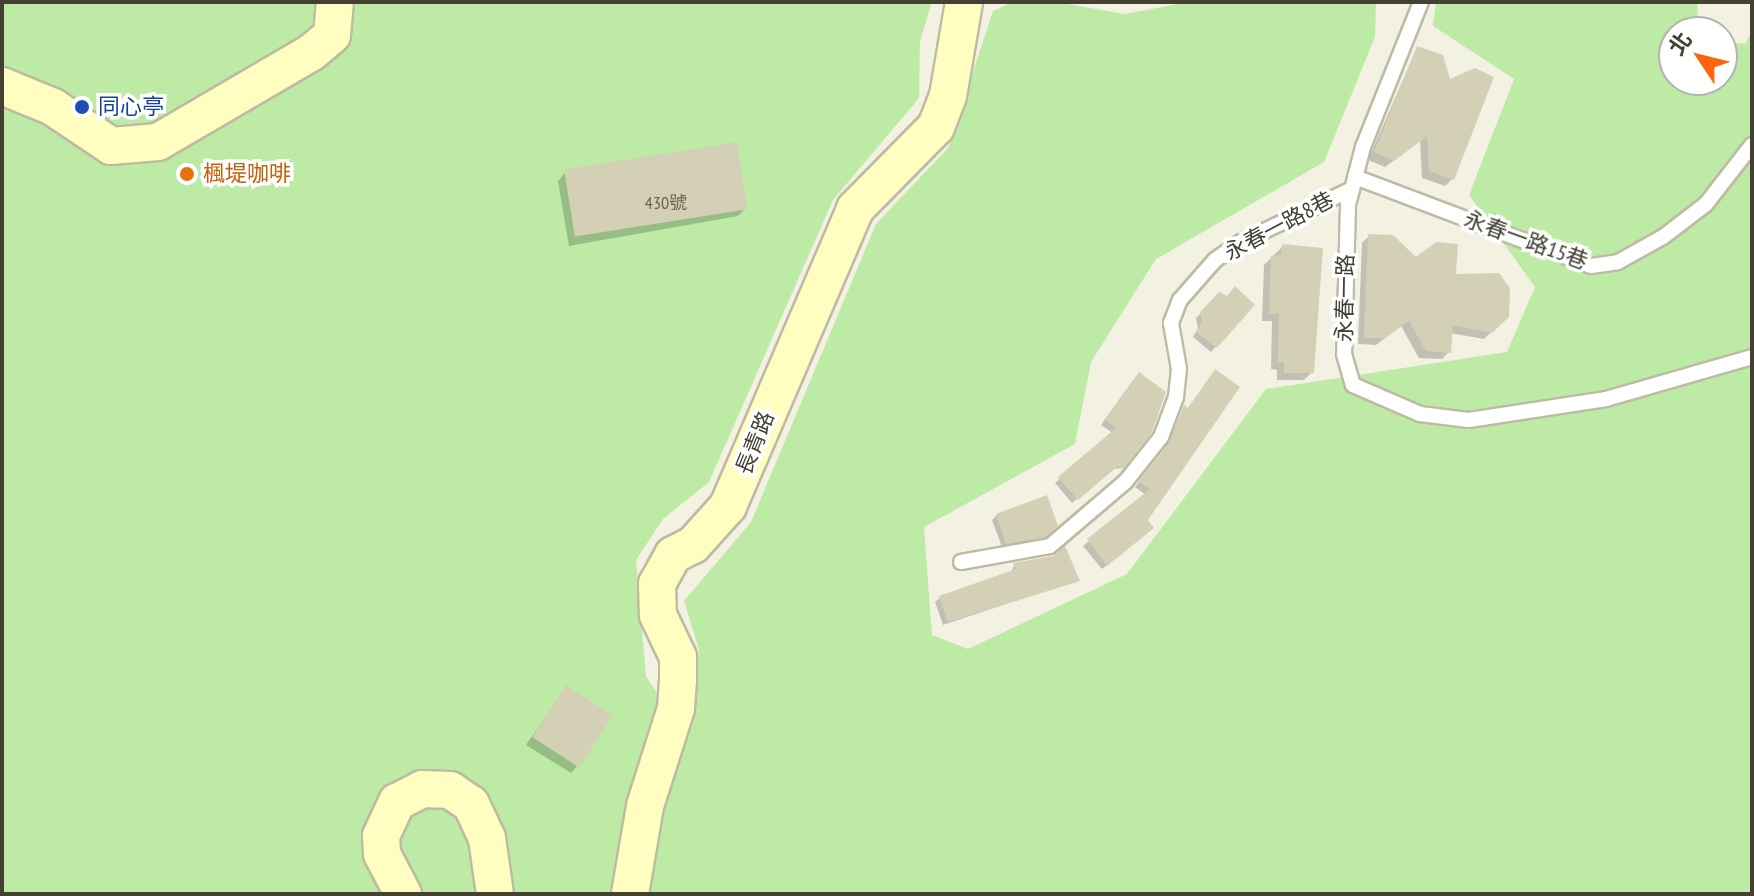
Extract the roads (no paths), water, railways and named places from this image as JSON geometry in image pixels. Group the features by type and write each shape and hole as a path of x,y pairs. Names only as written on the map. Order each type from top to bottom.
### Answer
{"street":[{"path":"2,86 53,107 111,146 158,142 312,52 332,35 335,2"},
{"name":"長青路","path":"630,894 645,806 676,708 678,657 658,615 657,584 673,555 693,545 728,506 855,209 936,127 948,96 964,2"},
{"path":"403,894 382,854 381,836 397,802 422,789 450,790 471,804 487,838 495,894"}],"lane":[{"name":"永春一路","path":"1421,2 1354,183 1344,354 1353,385 1420,414 1469,420 1524,413 1675,382 1752,357"},
{"name":"永春一路15巷","path":"1354,183 1591,266 1618,262 1663,237 1706,204 1752,145"},
{"name":"永春一路8巷","path":"961,562 1050,546 1126,481 1161,437 1176,397 1179,369 1171,323 1180,300 1215,260 1241,242 1354,183"}],"place":[{"name":"同心亭","path":"82,107"},
{"name":"楓堤咖啡","path":"187,174"}]}
